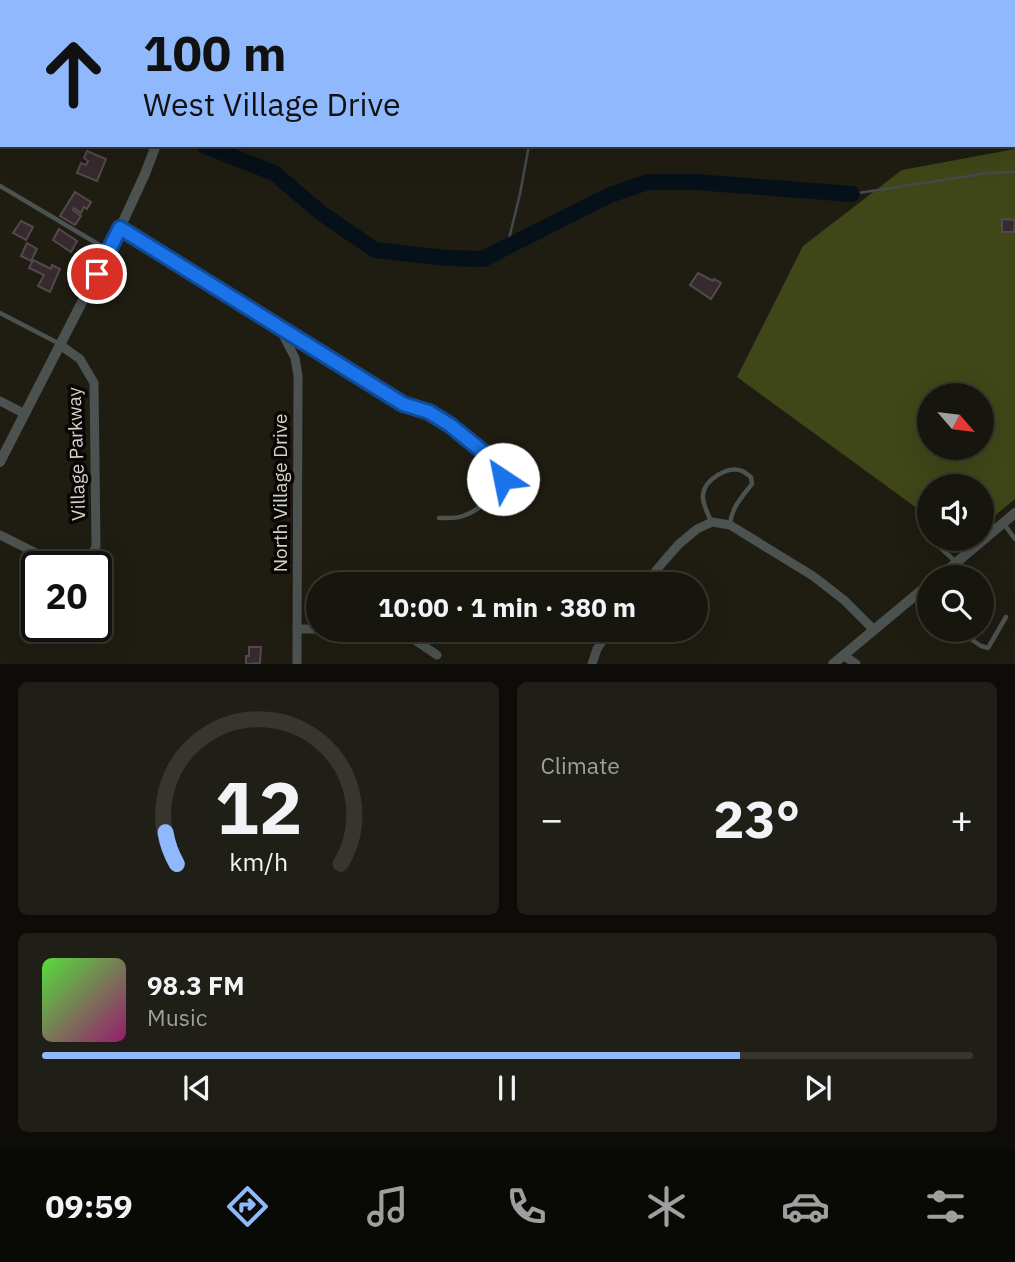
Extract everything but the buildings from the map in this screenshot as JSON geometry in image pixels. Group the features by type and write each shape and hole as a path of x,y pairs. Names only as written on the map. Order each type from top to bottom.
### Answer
{"street":[{"path":"0,462 120,228 156,147"},
{"path":"120,228 403,404"},
{"name":"North Village Drive","path":"279,327 295,358 298,376 297,663"},
{"name":"Village Parkway","path":"60,345 80,359 94,383 96,546 94,551"},
{"path":"0,401 25,414"},
{"path":"953,565 1015,513"},
{"path":"655,572 697,529 712,522 730,525 813,576 844,600 874,630"},
{"path":"0,535 32,551"},
{"path":"833,663 917,594"},
{"path":"297,629 306,629"},
{"path":"418,642 437,655"},
{"path":"592,663 602,642"},
{"path":"844,655 856,663"}],"lane":[{"path":"0,187 109,250"},
{"path":"0,313 60,345"},
{"path":"403,404 429,412 504,464 506,471 495,493 476,509 455,518 439,518"},
{"path":"712,522 702,495 707,483 729,470 740,470 751,477 752,484 730,516 730,525"},
{"path":"1003,523 1015,539"},
{"path":"944,551 957,562"},
{"path":"994,638 1006,617"},
{"path":"975,642 988,648 991,642"}],"green space":[{"path":"1015,149 1015,499 994,516 994,474 917,474 917,508 737,377 803,246 902,170"}],"waterway":[{"path":"208,147 274,173 321,213 375,250 446,258 483,259 610,195 648,182 695,182 852,194"},
{"path":"507,247 529,147"},
{"path":"852,194 988,173 1015,172"}],"route":[{"path":"97,274 120,228 403,404 437,416 482,451 504,464 506,471 503,479"}]}
